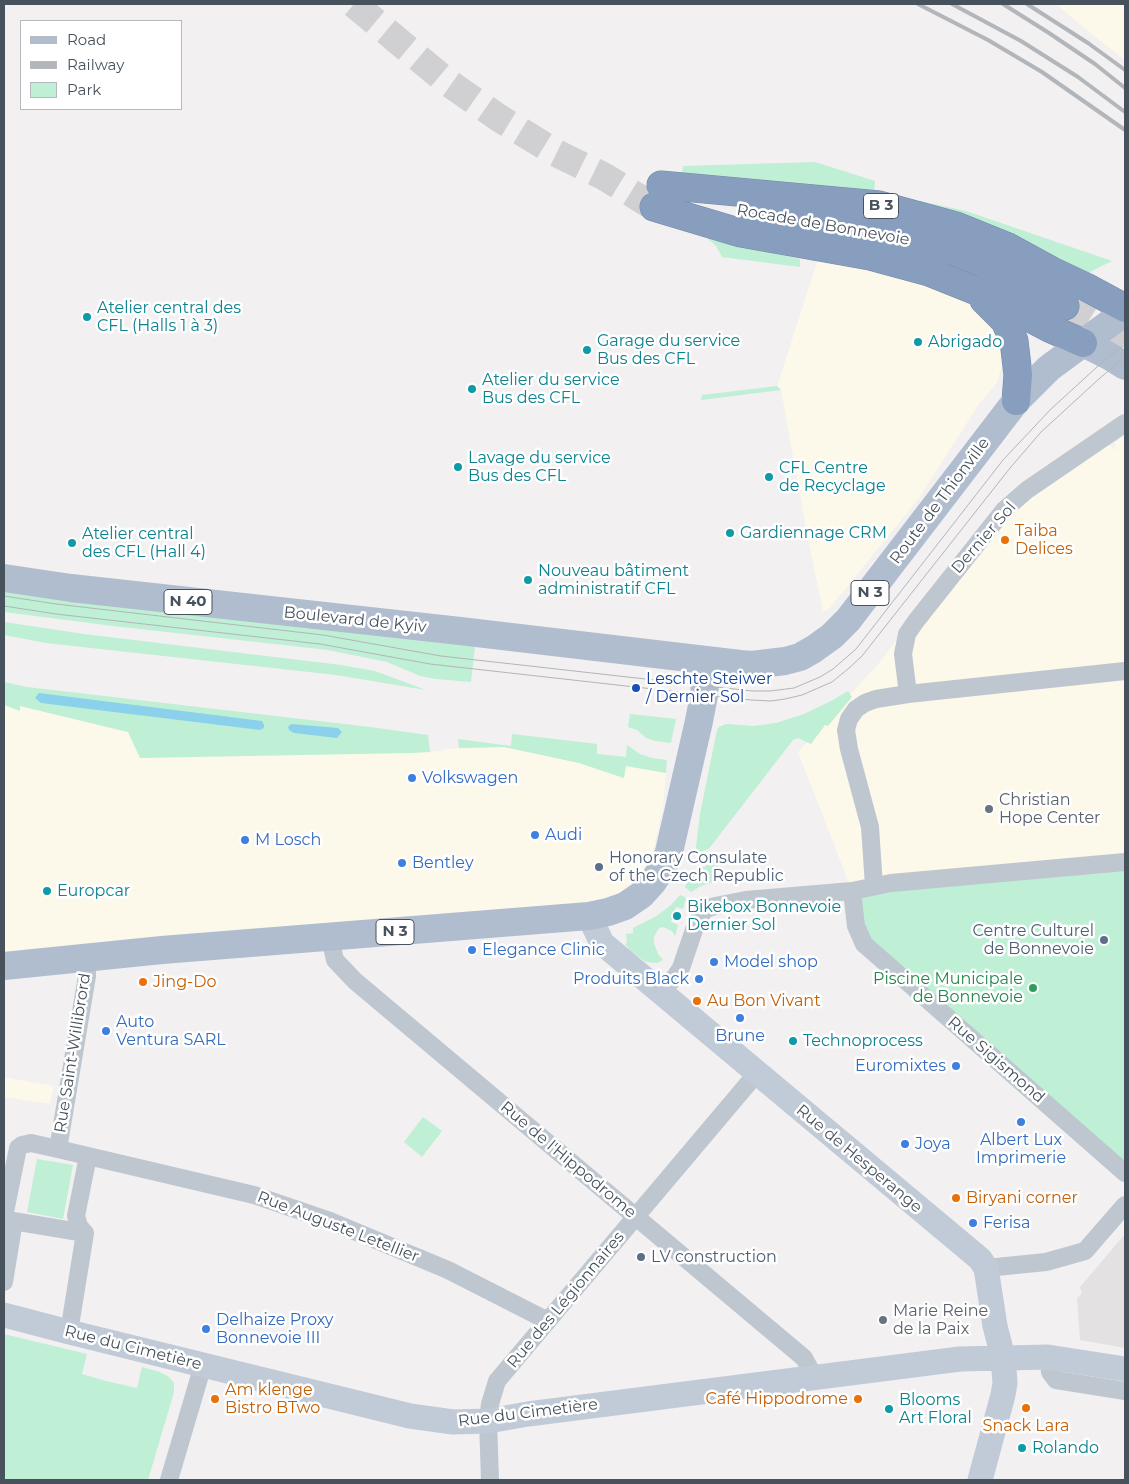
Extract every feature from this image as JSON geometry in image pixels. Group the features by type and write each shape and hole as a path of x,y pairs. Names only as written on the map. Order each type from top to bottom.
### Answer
{"highway":[{"path":"658,195 740,233 870,256 929,272 974,290 1044,326 1083,343"},
{"name":"Rocade de Bonnevoie","path":"658,195 732,209 802,218 887,233 952,251 984,263 1065,306"},
{"name":"B 3","path":"658,195 878,205 956,226 1008,247 1125,308"},
{"path":"974,290 1005,321 1014,341 1018,375 1016,401"}],"main road":[{"path":"1125,312 1083,343 1110,356 1125,366"},
{"name":"N 3","path":"1016,401 1050,368 1083,343"},
{"name":"Route de Thionville","path":"707,660 752,665 785,662 800,657 832,636 848,620 1016,401"},
{"name":"Boulevard de Kyiv","path":"4,578 71,588 707,660"},
{"name":"N 3","path":"4,966 162,950 589,916 625,906 640,895 664,867 669,852 699,721 704,695 707,660"}],"street":[{"name":"Dernier Sol","path":"908,694 903,654 907,634 1004,510 1027,490 1125,423"},
{"path":"874,886 870,827 849,749 846,730 849,719 856,709 876,699 908,694 1125,671"},
{"path":"661,992 675,978 681,968 696,924 706,909 715,906 746,900 852,891 891,883 1125,862"},
{"name":"Rue Sigismond","path":"852,891 856,926 864,944 1125,1174"},
{"name":"Rue de Hesperange","path":"589,916 602,942 980,1259 986,1268"},
{"name":"Rue de l'Hippodrome","path":"330,938 335,960 355,981 804,1358 815,1378"},
{"name":"Rue Saint-Willibrord","path":"58,1149 87,976 87,958"},
{"name":"Rue des Légionnaires","path":"490,1480 488,1421 490,1404 497,1382 757,1073"},
{"name":"Rue Saint-Willibrord","path":"4,1282 12,1233 11,1225 5,1212 18,1148 31,1143 88,1156"},
{"path":"69,1332 85,1233 79,1226 76,1216 88,1156"},
{"name":"Rue Auguste Letellier","path":"88,1156 254,1195 330,1221 448,1270 548,1321"},
{"path":"980,1480 1003,1394 1005,1372 995,1326 986,1268 1046,1262 1085,1252 1125,1205"},
{"path":"8,1220 85,1233"},
{"name":"Rue du Cimetière","path":"4,1315 410,1416 453,1422 488,1421 528,1414 960,1358 1048,1357 1125,1369"},
{"path":"1048,1357 1050,1372 1056,1380 1125,1391"},
{"path":"169,1480 203,1365"}],"shaded area":[{"path":"1056,4 1125,4 1125,60 1094,36"},
{"path":"822,261 884,274 924,285 974,305 989,319 1003,343 1004,361 996,384 979,404 919,498 829,609 823,612 781,390 777,386 817,262"},
{"path":"1125,436 1125,862 852,891 798,752 879,663 941,581 1004,510 1107,443 1115,450 1115,442"},
{"path":"4,705 20,711 19,706 128,732 410,753 441,751 442,749 504,747 580,763 623,778 626,766 666,773 663,807 641,895 625,906 4,966"},
{"path":"4,1077 54,1086 50,1104 4,1097"},
{"path":"1125,1234 1125,1348 1080,1340 1077,1298 1082,1293 1080,1287"}],"green space":[{"path":"815,162 875,181 874,193 702,178 682,173 683,166"},
{"path":"920,201 966,211 1112,261 1086,274 917,209"},
{"path":"706,237 800,259 800,267 722,257 716,246"},
{"path":"777,386 781,390 701,400 702,395"},
{"path":"4,587 475,646 471,682 420,676 387,662 328,650 4,612"},
{"path":"4,622 84,634 341,665 375,671 426,690 336,675 46,643 4,635"},
{"path":"4,682 27,687 428,735 430,752 140,758 128,732 20,706 20,711 4,705"},
{"path":"848,691 852,697 828,726 825,725 811,744 798,738 793,740 711,846 695,855 700,814 719,727 726,724 754,726 776,723 804,714"},
{"path":"630,714 676,719 671,743 646,738 637,730 628,727"},
{"path":"512,734 597,744 597,754 626,757 627,745 640,754 667,760 666,773 626,766 624,778 579,763 504,747 459,748 458,739 511,746"},
{"path":"718,854 718,882 701,886 691,892 687,889 685,887 692,871 706,866"},
{"path":"1125,862 1125,1173 864,944 852,891"},
{"path":"680,895 686,899 683,909 676,907 671,922 678,925 675,936 672,931 663,927 659,928 654,937 658,954 663,960 657,963 646,962 625,944 627,943 626,934 633,933 633,928 655,917 671,905"},
{"path":"423,1117 442,1131 422,1157 404,1142"},
{"path":"37,1159 73,1165 63,1219 27,1212"},
{"path":"4,1334 87,1354 82,1374 106,1381 137,1388 142,1367 160,1372 169,1377 174,1383 174,1392 148,1480 4,1480"}],"water":[{"path":"39,693 262,721 264,728 260,730 41,703 35,698"},
{"path":"291,724 338,728 342,732 337,738 294,733 288,727"}],"tunnel":[{"path":"354,4 446,81 499,118 556,153 605,177 654,207"},
{"path":"1065,306 1125,343"}],"tram line":[{"path":"4,596 56,604 323,635 441,656 752,691 794,688 833,669 856,649 1003,460 1051,409 1109,356 1125,345"},
{"path":"4,606 56,614 320,644 430,664 751,700 771,701 785,699 802,695 832,682 862,656 1010,468 1041,432 1125,357"}],"railway":[{"path":"918,4 988,40 1042,72 1125,130"},
{"path":"952,4 1021,41 1078,77 1125,112"},
{"path":"1003,4 1095,64 1125,88"},
{"path":"1027,4 1088,43 1125,70"}],"place":[{"name":"Atelier central des CFL (Halls 1 à 3)","path":"87,317"},
{"name":"Abrigado","path":"918,342"},
{"name":"Garage du service Bus des CFL","path":"587,350"},
{"name":"Atelier du service Bus des CFL","path":"472,389"},
{"name":"Lavage du service Bus des CFL","path":"458,467"},
{"name":"CFL Centre de Recyclage","path":"769,477"},
{"name":"Gardiennage CRM","path":"730,533"},
{"name":"Taiba Delices","path":"1005,540"},
{"name":"Atelier central des CFL (Hall 4)","path":"72,543"},
{"name":"Nouveau bâtiment administratif CFL","path":"528,580"},
{"name":"Leschte Steiwer / Dernier Sol","path":"636,688"},
{"name":"Volkswagen","path":"412,778"},
{"name":"Christian Hope Center","path":"989,809"},
{"name":"Audi","path":"535,835"},
{"name":"M Losch","path":"245,840"},
{"name":"Bentley","path":"402,863"},
{"name":"Honorary Consulate of the Czech Republic","path":"599,867"},
{"name":"Europcar","path":"47,891"},
{"name":"Bikebox Bonnevoie Dernier Sol","path":"677,916"},
{"name":"Centre Culturel de Bonnevoie","path":"1104,940"},
{"name":"Elegance Clinic","path":"472,950"},
{"name":"Model shop","path":"714,962"},
{"name":"Produits Black","path":"699,979"},
{"name":"Jing-Do","path":"143,982"},
{"name":"Piscine Municipale de Bonnevoie","path":"1033,988"},
{"name":"Au Bon Vivant","path":"697,1001"},
{"name":"Brune","path":"740,1018"},
{"name":"Auto Ventura SARL","path":"106,1031"},
{"name":"Technoprocess","path":"793,1041"},
{"name":"Euromixtes","path":"956,1066"},
{"name":"Albert Lux Imprimerie","path":"1021,1122"},
{"name":"Joya","path":"905,1144"},
{"name":"Biryani corner","path":"956,1198"},
{"name":"Ferisa","path":"973,1223"},
{"name":"LV construction","path":"641,1257"},
{"name":"Marie Reine de la Paix","path":"883,1320"},
{"name":"Delhaize Proxy Bonnevoie III","path":"206,1329"},
{"name":"Am klenge Bistro BTwo","path":"215,1399"},
{"name":"Café Hippodrome","path":"858,1399"},
{"name":"Snack Lara","path":"1026,1408"},
{"name":"Blooms Art Floral","path":"889,1409"},
{"name":"Rolando","path":"1022,1448"}]}
